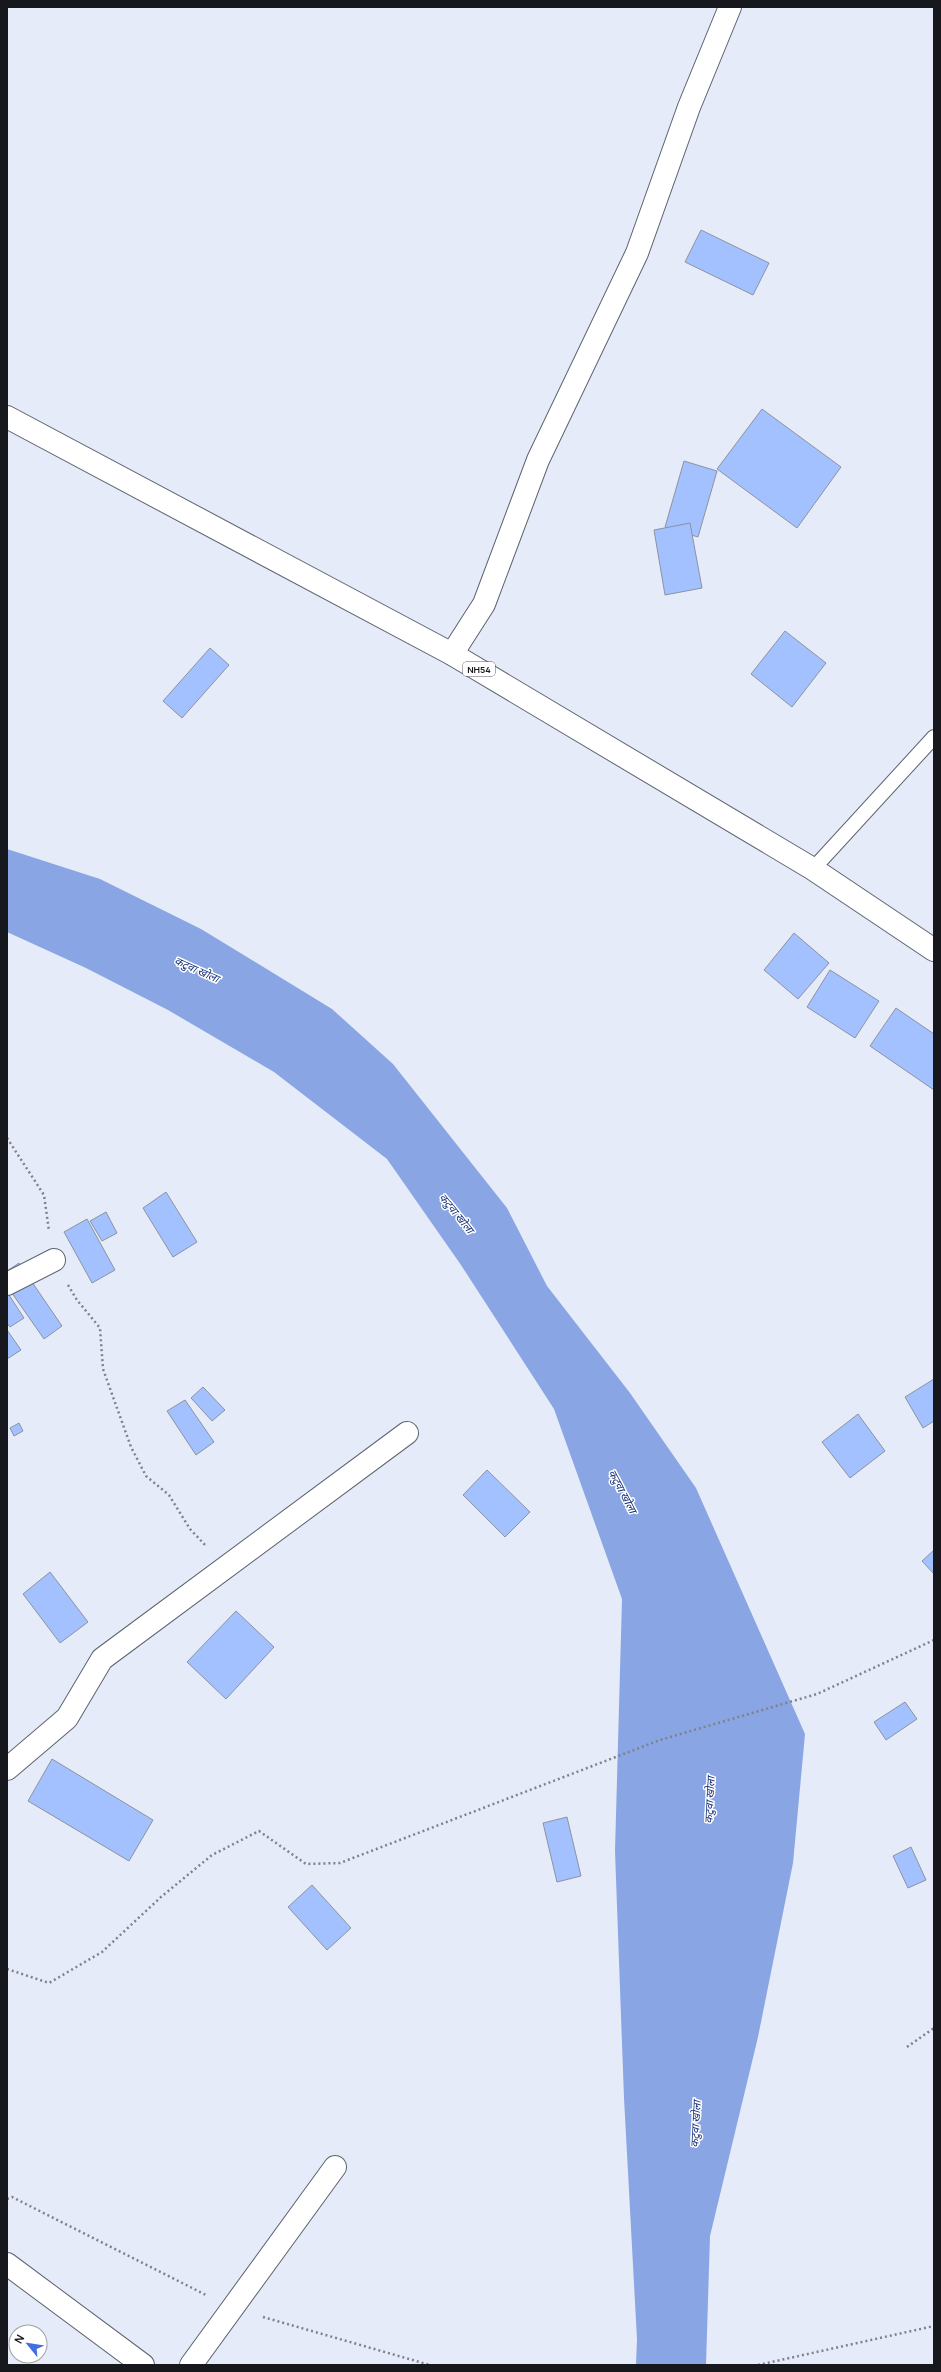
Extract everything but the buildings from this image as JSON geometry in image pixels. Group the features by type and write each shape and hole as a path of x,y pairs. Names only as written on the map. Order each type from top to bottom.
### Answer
{"street":[{"path":"452,654 484,604 538,460 637,253 689,108 730,7"},
{"name":"NH54","path":"7,417 452,654 813,869 934,950"},
{"path":"7,1284 54,1260"},
{"path":"7,1769 67,1718 102,1659 227,1568 407,1433"},
{"path":"191,2365 335,2167"},
{"path":"7,2264 143,2365"}],"lane":[{"path":"813,869 934,737"}],"path":[{"path":"7,1138 44,1196 54,1260 77,1300 100,1328 103,1369 131,1446 146,1476 169,1495 190,1529 227,1568"},
{"path":"7,1969 49,1983 102,1952 161,1897 212,1855 259,1831 306,1864 340,1863 660,1740 817,1694 934,1640"},
{"path":"906,2047 934,2028"},
{"path":"758,2365 934,2326"}],"water":[{"name":"कटुवा खोला","path":"7,849 100,879 201,929 332,1009 393,1064 507,1208 547,1286 630,1393 696,1488 805,1734 793,1863 758,2037 710,2236 706,2365 636,2365 637,2339 624,2098 615,1851 622,1599 554,1409 461,1265 387,1159 274,1072 168,1010 86,968 7,932"}]}
